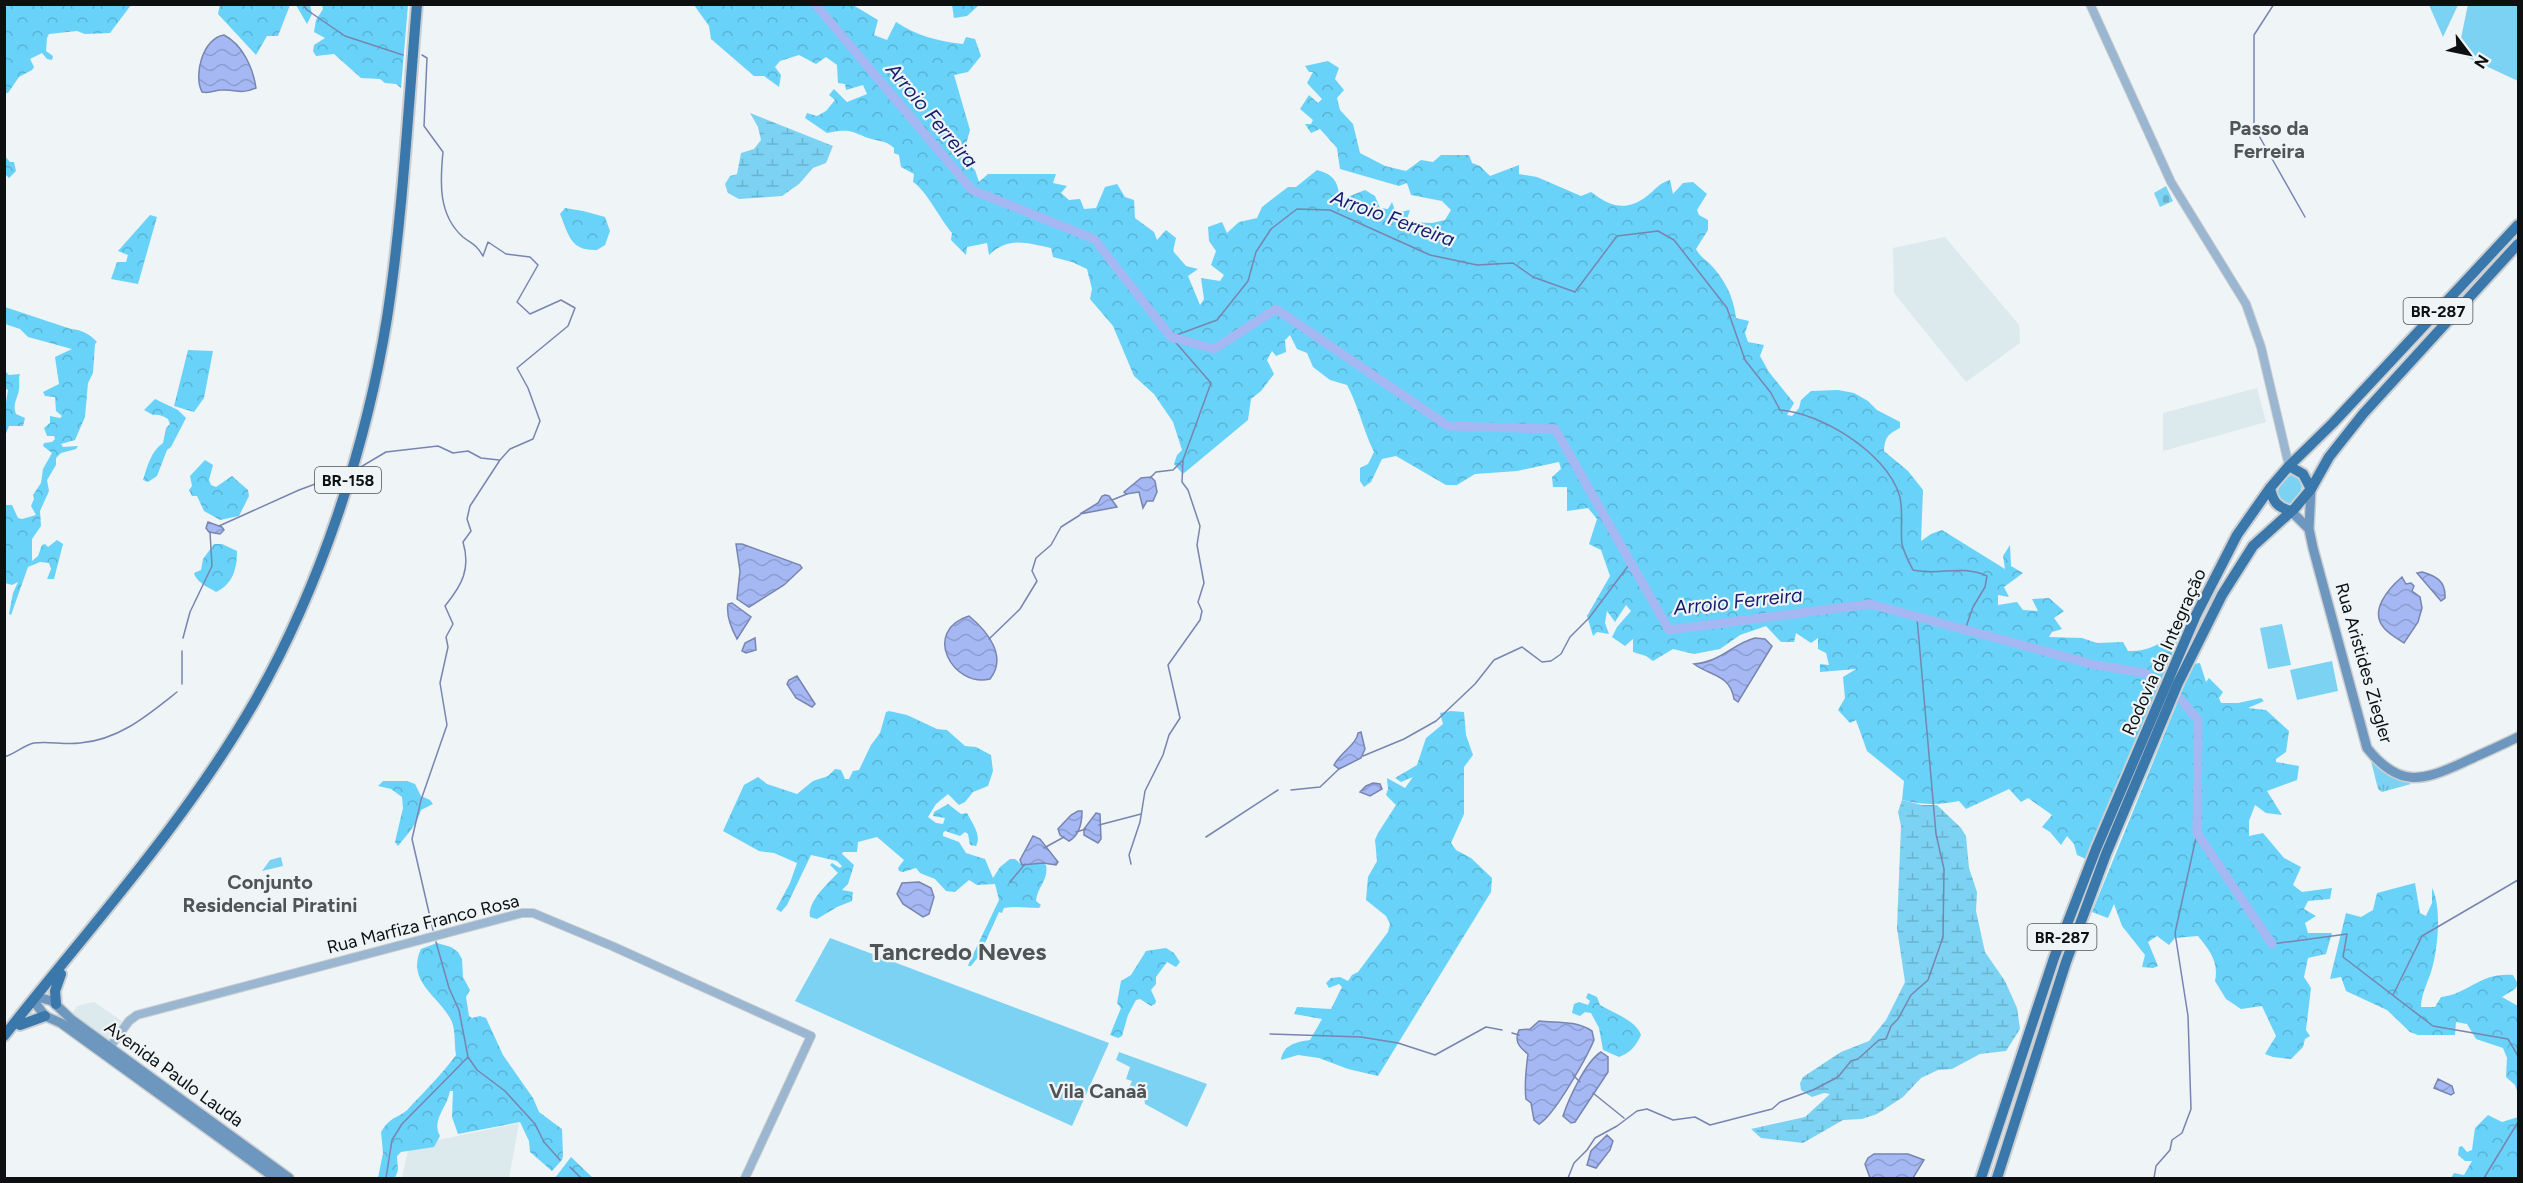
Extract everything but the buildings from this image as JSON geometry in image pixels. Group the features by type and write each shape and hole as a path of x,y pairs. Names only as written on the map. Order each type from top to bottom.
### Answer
{"highway":[{"name":"BR-158","path":"4,1036 61,974 85,938 173,824 248,714 296,620 336,517 361,435 386,320 402,194 417,4"},
{"name":"Rodovia da Integração","path":"1981,1179 2054,958 2096,849 2173,681 2196,615 2237,535 2270,488 2289,466 2325,431 2518,225"},
{"name":"Rodovia da Integração","path":"2173,681 2233,576 2253,546 2311,489 2329,457 2363,414 2518,244"},
{"path":"2289,466 2303,474 2311,489"},
{"path":"2270,488 2272,500 2278,507 2291,511"},
{"name":"Rodovia da Integração","path":"1997,1179 2066,962 2163,703"},
{"name":"BR-158","path":"4,1044 20,1025 72,950 85,938"},
{"path":"56,1004 55,991 61,974"},
{"path":"20,1025 45,1016"}],"main road":[{"name":"Rua Aristides Ziegler","path":"2311,489 2309,528 2367,748 2377,760 2396,773 2416,779 2438,774 2518,737"},
{"path":"2291,511 2309,528"},
{"name":"Avenida Paulo Lauda","path":"37,1000 56,1004 107,1051 275,1179"},
{"name":"Avenida Paulo Lauda","path":"37,1000 45,1016 107,1051 289,1179"}],"street":[{"path":"2090,4 2171,182 2246,304 2261,346 2289,466"},
{"name":"Rua Marfiza Franco Rosa","path":"107,1051 129,1021 137,1015 323,964 514,915 533,913 811,1036 745,1179"}],"shaded area":[{"path":"1945,237 2019,325 2020,343 1966,382 1894,293 1893,248"},
{"path":"2257,388 2266,422 2163,451 2163,413"},
{"path":"94,1002 122,1021 110,1040 72,1014 77,1006"},
{"path":"519,1123 509,1178 402,1178 409,1146"}],"green space":[{"path":"9,4 131,5 110,33 85,34 77,31 49,34 46,51 53,56 52,60 47,59 42,53 30,59 34,67 32,70 19,77 8,93 5,93 5,8"},
{"path":"220,4 290,5 278,36 267,36 256,55 218,14"},
{"path":"2468,4 2518,5 2518,81 2458,53"},
{"path":"296,5 310,5 312,14 307,24"},
{"path":"322,5 408,5 401,88 380,79 361,78 334,54 316,56 313,51 314,45 325,38 314,32 316,20 323,9"},
{"path":"694,5 853,5 878,20 874,35 887,40 896,22 919,34 945,42 963,44 966,37 975,39 981,56 968,72 954,75 970,130 965,148 970,165 975,170 979,182 988,174 1056,174 1053,183 1067,186 1061,193 1069,200 1080,199 1084,209 1096,208 1105,187 1117,184 1125,197 1134,200 1135,218 1154,232 1157,240 1166,230 1176,238 1173,251 1186,266 1198,269 1188,276 1200,305 1204,299 1201,278 1220,281 1224,275 1211,265 1216,251 1209,241 1208,227 1222,222 1227,233 1239,222 1257,218 1262,207 1288,187 1296,187 1317,170 1332,177 1338,188 1340,200 1365,190 1375,196 1380,208 1388,209 1392,202 1396,213 1410,210 1406,222 1432,223 1445,220 1451,210 1442,201 1411,195 1407,183 1399,186 1340,169 1337,148 1320,129 1311,133 1305,124 1311,124 1313,120 1300,109 1309,95 1318,103 1322,99 1307,83 1313,72 1309,72 1305,66 1328,61 1339,68 1335,79 1344,90 1337,98 1340,110 1353,124 1360,153 1385,166 1406,171 1421,160 1433,162 1441,155 1469,155 1472,163 1480,166 1490,176 1519,165 1519,174 1537,177 1581,196 1591,192 1619,206 1639,201 1666,181 1670,180 1673,194 1683,183 1693,182 1707,194 1697,210 1699,215 1708,220 1708,230 1696,249 1724,281 1731,295 1736,318 1749,321 1745,333 1748,342 1764,345 1760,356 1769,372 1794,403 1787,415 1792,416 1799,408 1801,400 1811,391 1838,390 1854,393 1868,401 1877,410 1900,422 1900,428 1886,439 1884,451 1908,471 1923,490 1921,541 1942,530 2005,569 2003,556 2010,545 2011,566 2023,573 2004,587 2009,597 1998,595 1998,605 2017,602 2023,610 2038,611 2032,599 2049,598 2064,611 2054,618 2062,629 2052,632 2049,637 2082,638 2097,643 2123,642 2128,651 2135,651 2152,647 2173,633 2181,636 2086,859 2077,855 2074,844 2067,836 2061,845 2050,832 2042,827 2052,815 2028,798 2021,802 2009,789 1966,809 1959,801 1930,804 1902,800 1904,781 1867,751 1856,720 1850,723 1838,710 1845,698 1843,677 1856,669 1820,672 1820,664 1829,665 1826,653 1818,649 1818,638 1811,643 1796,633 1794,642 1781,642 1766,626 1740,635 1720,649 1694,654 1673,649 1653,661 1633,652 1633,639 1625,646 1612,637 1617,627 1631,611 1626,605 1615,622 1607,611 1605,623 1609,634 1597,632 1593,636 1587,616 1610,576 1601,550 1589,544 1597,519 1588,508 1567,511 1567,487 1553,487 1552,477 1561,469 1559,462 1517,471 1475,474 1457,485 1446,485 1396,456 1382,459 1371,482 1364,487 1360,481 1360,468 1368,464 1374,452 1351,393 1347,385 1330,380 1313,367 1307,353 1297,349 1290,335 1285,340 1286,352 1276,356 1272,351 1267,360 1274,374 1261,391 1251,399 1248,420 1183,474 1174,464 1177,455 1182,450 1173,422 1154,394 1134,376 1113,326 1090,299 1092,289 1087,269 1053,257 1051,248 1026,243 1004,245 989,255 987,243 967,247 966,255 951,240 952,233 923,191 913,182 914,174 901,167 899,155 894,153 894,148 889,144 849,131 827,133 805,118 807,113 817,116 826,111 835,100 829,95 834,89 847,102 867,94 863,85 846,90 845,84 838,83 837,65 826,57 816,64 799,55 780,61 775,67 781,75 779,87 764,76 754,76 711,39 709,26"},
{"path":"952,5 978,6 967,16 954,18"},
{"path":"2429,5 2458,5 2443,37"},
{"path":"750,113 833,146 826,163 813,168 799,184 782,196 739,199 728,193 725,184 730,176 737,174 741,153 754,149 761,140 758,127"},
{"path":"4,155 10,162 14,162 16,171 9,178 5,174"},
{"path":"2166,186 2173,201 2160,207 2154,193"},
{"path":"565,208 605,217 610,231 605,245 597,250 588,250 576,245 560,214"},
{"path":"150,215 157,217 138,284 111,279 117,262 126,262 128,255 118,251"},
{"path":"5,307 82,331 97,342 93,373 88,383 85,417 75,440 61,444 63,447 78,446 76,449 61,453 56,458 56,465 47,480 49,491 40,511 41,526 32,539 32,561 38,556 42,545 45,544 48,547 57,540 63,544 54,579 47,579 51,569 49,563 40,562 28,567 11,615 9,614 13,593 18,582 12,585 5,583 5,505 12,505 18,518 36,515 31,506 33,495 41,483 43,469 52,453 43,446 44,443 55,439 54,436 47,436 44,428 50,423 50,416 60,418 62,416 56,411 55,397 45,396 43,392 59,384 55,357 72,349 28,337 20,329 5,324"},
{"path":"188,350 213,351 204,398 194,412 174,406"},
{"path":"5,371 9,375 20,374 15,410 16,414 25,418 23,426 9,426 5,436 8,390 5,388"},
{"path":"155,399 178,410 186,418 171,447 167,450 157,476 148,482 143,480 148,465 155,450 163,443 166,428 170,424 168,419 144,410"},
{"path":"205,460 213,465 209,480 211,485 216,487 232,476 248,490 249,496 239,516 220,520 204,511 197,496 192,496 189,490 192,486 190,476"},
{"path":"2291,475 2298,475 2302,486 2300,494 2289,505 2282,504 2275,495 2284,480"},
{"path":"214,544 222,544 237,551 233,575 222,589 216,592 200,582 194,573 201,570 203,559"},
{"path":"2282,624 2291,665 2268,669 2260,628"},
{"path":"2332,661 2338,691 2297,700 2290,670"},
{"path":"2200,663 2206,682 2209,678 2223,692 2219,698 2221,703 2238,703 2261,698 2264,701 2248,708 2266,710 2289,731 2286,752 2276,759 2276,762 2299,766 2297,780 2267,791 2282,815 2266,813 2255,805 2249,821 2249,836 2263,833 2284,858 2301,867 2293,885 2302,892 2332,888 2330,899 2308,901 2304,909 2316,916 2305,923 2308,933 2332,933 2326,954 2308,958 2304,977 2311,988 2306,1030 2310,1036 2305,1039 2303,1047 2291,1059 2265,1054 2276,1036 2262,1006 2241,1009 2226,999 2215,981 2216,968 2213,957 2198,936 2175,938 2169,945 2157,936 2148,942 2158,966 2142,967 2145,955 2122,926 2114,904 2108,918 2092,912 2193,664"},
{"path":"886,712 907,715 937,729 947,730 965,746 976,747 991,755 993,771 988,786 973,792 965,802 959,805 948,794 936,804 928,817 936,823 943,824 945,818 933,816 934,812 948,804 961,814 967,813 977,833 976,846 970,845 968,834 965,832 960,836 945,831 943,836 959,842 966,853 985,859 993,878 1000,867 1010,859 1015,859 1022,865 1043,863 1046,865 1046,875 1036,901 1041,905 1039,908 1009,907 1004,908 1002,913 999,912 979,956 971,966 968,966 969,963 999,900 995,884 977,885 969,880 955,892 946,891 935,879 920,873 916,868 899,871 898,868 904,860 877,837 858,842 857,852 843,852 842,854 854,865 848,884 842,890 853,892 852,901 817,919 810,917 815,899 838,873 830,865 832,863 840,868 842,866 837,861 811,855 787,905 781,912 776,909 790,883 797,863 774,853 759,851 723,831 744,785 758,777 767,784 797,794 813,781 828,776 835,769 841,770 845,779 849,779 853,771 859,770 871,745 880,733"},
{"path":"1464,712 1466,735 1473,755 1464,767 1464,814 1451,843 1456,850 1471,858 1492,878 1491,892 1378,1076 1348,1069 1319,1058 1298,1055 1281,1060 1287,1048 1295,1043 1310,1040 1322,1019 1294,1014 1297,1007 1331,1009 1342,987 1339,984 1329,988 1326,983 1331,978 1340,977 1348,981 1358,972 1388,932 1390,924 1386,916 1366,900 1368,877 1377,861 1375,840 1396,805 1386,795 1387,778 1405,788 1413,777 1401,782 1395,778 1417,765 1426,738 1443,724 1440,713"},
{"path":"2370,757 2381,769 2411,784 2382,792 2378,789"},
{"path":"383,781 407,781 415,784 421,796 433,804 421,810 414,825 398,846 395,842 403,808 402,797 391,789 378,786"},
{"path":"1902,800 1922,805 1937,805 1961,828 1966,836 1969,868 1977,892 1976,911 1985,952 2005,981 2017,1008 2020,1029 2006,1051 1980,1054 1952,1069 1938,1070 1921,1078 1903,1097 1877,1114 1862,1119 1843,1120 1803,1143 1761,1138 1751,1129 1805,1117 1830,1094 1824,1093 1812,1097 1801,1090 1800,1083 1803,1077 1841,1052 1869,1041 1886,1020 1905,982 1897,928 1901,826 1898,812"},
{"path":"281,857 283,866 262,871 270,860"},
{"path":"2415,883 2420,913 2426,916 2432,903 2432,888 2438,917 2436,952 2421,1007 2435,1007 2441,997 2459,992 2483,980 2502,975 2513,975 2518,984 2515,989 2502,997 2518,1006 2518,1093 2515,1085 2506,1077 2507,1058 2503,1048 2476,1039 2467,1024 2456,1022 2455,1035 2418,1035 2410,1032 2387,1010 2346,991 2341,977 2330,979 2346,913 2361,917 2373,910 2377,893"},
{"path":"830,938 1109,1043 1072,1126 795,1001"},
{"path":"437,943 451,947 462,959 463,977 470,990 466,997 469,1016 486,1018 503,1055 533,1098 539,1112 562,1129 563,1156 552,1171 530,1152 529,1141 520,1122 458,1134 452,1117 453,1091 450,1091 438,1119 440,1136 434,1147 401,1152 397,1156 398,1170 395,1178 378,1178 383,1153 381,1132 392,1119 409,1108 456,1055 452,1022 425,987 418,970 417,960 421,949"},
{"path":"1166,948 1174,953 1180,962 1176,967 1167,962 1156,977 1156,984 1151,990 1155,1004 1151,1006 1140,999 1136,1000 1128,1015 1122,1036 1118,1038 1110,1035 1121,1008 1117,1003 1121,981 1131,975 1146,951"},
{"path":"1588,993 1597,997 1600,1005 1629,1021 1638,1030 1641,1035 1632,1049 1619,1057 1603,1050 1599,1028 1591,1013 1585,1012 1580,1016 1572,1013 1574,1004 1579,1002 1588,1005 1590,1001 1586,998"},
{"path":"1119,1052 1207,1084 1187,1127 1145,1104 1144,1097 1129,1088 1132,1081 1126,1079 1130,1067 1116,1060"},
{"path":"2488,1115 2502,1122 2518,1117 2518,1178 2451,1178 2454,1173 2464,1175 2472,1161 2465,1161 2458,1155 2459,1147 2462,1146 2467,1152 2472,1150 2475,1128"},
{"path":"571,1157 593,1178 555,1178"}],"water":[{"path":"224,35 242,51 256,88 242,91 202,92 199,85 199,67 205,50 210,43"},
{"path":"1151,477 1155,481 1157,492 1153,501 1147,501 1143,508 1139,492 1126,494 1124,492 1141,478"},
{"path":"1105,495 1109,496 1117,507 1080,514 1098,503"},
{"path":"208,522 224,530 220,534 209,532 206,528"},
{"path":"736,544 742,544 800,565 802,568 784,585 749,607 737,599 740,571"},
{"path":"2417,573 2432,575 2442,583 2445,598 2441,601"},
{"path":"2402,577 2406,584 2411,583 2414,586 2412,591 2420,597 2422,608 2418,622 2404,643 2384,628 2379,615 2379,608 2386,594"},
{"path":"732,603 751,617 737,639 728,613 728,604"},
{"path":"969,616 988,636 996,653 997,662 990,679 977,679 964,675 954,667 948,656 945,645 947,633 955,623"},
{"path":"755,638 756,650 746,653 742,651 745,643"},
{"path":"1755,638 1765,639 1772,646 1738,702 1724,680 1694,664 1712,660"},
{"path":"797,676 815,704 812,707 796,698 787,684 789,680"},
{"path":"1361,732 1365,749 1361,758 1339,769 1334,765"},
{"path":"1373,783 1380,784 1382,789 1370,796 1360,792 1366,786"},
{"path":"1078,811 1082,811 1080,828 1069,841 1060,835 1058,829"},
{"path":"1096,813 1100,814 1101,839 1098,843 1084,835 1084,829"},
{"path":"1033,836 1040,839 1058,862 1056,865 1043,863 1022,865 1020,860"},
{"path":"919,882 931,888 934,897 929,914 923,917 903,904 897,894 902,883"},
{"path":"1539,1021 1586,1027 1592,1031 1594,1040 1561,1098 1539,1124 1534,1120 1531,1103 1526,1099 1528,1054 1520,1046 1517,1037 1519,1030 1530,1029"},
{"path":"1601,1052 1608,1057 1608,1072 1575,1122 1571,1123 1563,1116 1569,1100 1584,1071"},
{"path":"2438,1079 2452,1086 2454,1093 2451,1095 2434,1088"},
{"path":"1607,1135 1613,1141 1610,1150 1596,1168 1587,1165 1591,1151"},
{"path":"1874,1154 1908,1154 1924,1160 1913,1178 1870,1178 1865,1164"}],"waterway":[{"path":"303,4 307,10 345,36 403,55"},
{"name":"Arroio Ferreira","path":"815,4 972,190 1094,239 1171,337 1214,349 1276,309 1448,426 1555,429 1669,630 1870,604 2095,665 2145,673 2182,701 2198,720 2197,833 2272,944"},
{"path":"2274,4 2254,35 2254,127 2305,217"},
{"path":"422,55 427,58 424,126 443,152 442,198 449,219 463,237 476,246 483,256 488,242 506,254 530,257 538,265 517,302 530,314 561,300 575,308 568,326 517,368 528,388 540,421 533,439 510,449 500,460 470,506 467,519 471,531 463,542 465,569 460,584 445,606 453,624 446,637 448,647 440,683 447,725 421,800 412,839 433,930"},
{"name":"Arroio Ferreira","path":"1131,864 1129,855 1140,822 1145,791 1163,755 1169,735 1180,718 1168,665 1200,620 1202,611 1198,602 1204,583 1197,545 1200,526 1188,490 1182,482 1183,460 1211,383 1171,337 1217,320 1248,281 1256,252 1271,229 1297,209 1330,210 1430,255 1477,265 1513,263 1533,277 1575,292 1617,236 1658,231 1674,240 1727,308 1745,360 1771,393 1780,410 1814,418 1850,437 1866,450 1892,478 1899,494 1902,512 1902,544 1913,570 1932,572 1959,570 1987,576 1985,587 1973,607 1965,630"},
{"path":"359,468 386,452 438,446 453,453 468,451 481,458 499,460"},
{"path":"1150,478 1156,472 1173,470 1183,460"},
{"path":"219,526 299,490 345,473"},
{"path":"1112,500 1127,494"},
{"path":"989,639 1020,609 1037,581 1032,571 1036,558 1051,545 1061,527 1080,515"},
{"path":"183,638 190,612 212,566 210,532"},
{"path":"1363,756 1404,739 1436,721 1475,684 1494,660 1522,647 1542,662 1551,661 1561,654 1570,637 1589,618 1631,562"},
{"path":"1568,1178 1574,1163 1595,1138 1617,1126 1637,1111 1647,1109 1673,1120 1695,1117 1710,1125 1772,1109 1780,1102 1813,1090 1838,1077 1851,1061 1858,1059 1879,1040 1886,1039 1891,1026 1898,1019 1911,995 1928,980 1943,937 1944,869 1936,834 1917,618"},
{"path":"182,651 182,684"},
{"path":"4,757 34,743 74,743 108,737 132,725 177,692"},
{"path":"1291,790 1320,787 1340,768"},
{"path":"1206,837 1278,790"},
{"path":"1099,825 1141,814"},
{"path":"1076,832 1086,829"},
{"path":"2154,1178 2156,1166 2170,1150 2172,1140 2182,1133 2191,1109 2188,1016 2175,933 2197,833"},
{"path":"1044,848 1064,837"},
{"path":"1010,882 1025,864"},
{"path":"2393,995 2422,936 2518,880"},
{"name":"Arroio Ferreira","path":"2272,944 2347,934 2343,957 2433,1026 2508,1039 2518,1056"},
{"path":"436,942 449,988 459,1010 468,1057 477,1070 505,1091 535,1124 544,1142 560,1160"},
{"path":"1270,1034 1361,1037 1398,1043 1435,1055 1486,1027 1502,1030"},
{"path":"1512,1033 1519,1035"},
{"path":"386,1178 392,1140 402,1124 468,1057"},
{"path":"1573,1075 1580,1082"},
{"path":"1593,1093 1624,1118"},
{"name":"Arroio Ferreira","path":"2484,1178 2518,1122"},
{"path":"570,1167 581,1178"}],"district":[{"name":"Passo da Ferreira","path":"2269,140"},
{"name":"Conjunto Residencial Piratini","path":"270,894"},
{"name":"Tancredo Neves","path":"958,952"},
{"name":"Vila Canaã","path":"1098,1091"}]}
